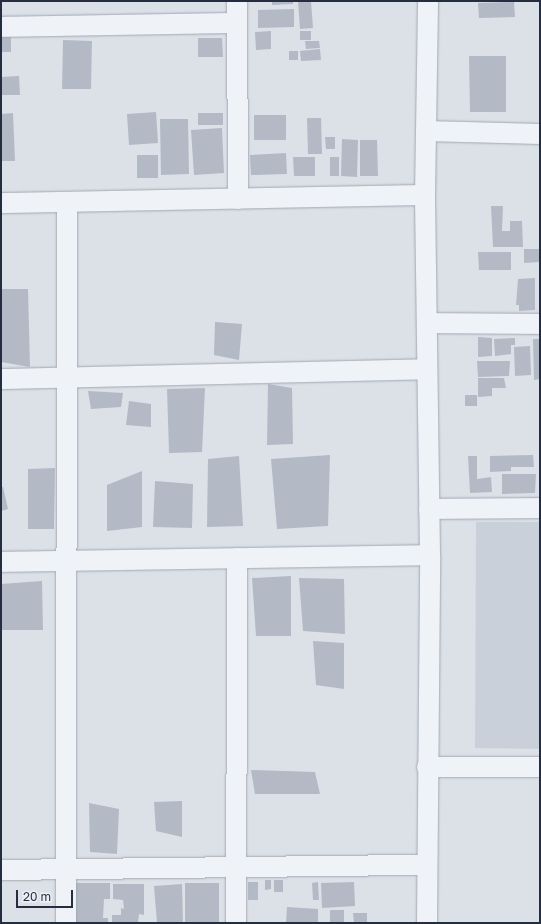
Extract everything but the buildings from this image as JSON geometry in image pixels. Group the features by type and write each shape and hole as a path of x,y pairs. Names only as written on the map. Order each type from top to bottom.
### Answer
{"street":[{"path":"237,1 238,199"},
{"path":"427,923 426,865 430,555 425,195 428,1"},
{"path":"1,27 236,23"},
{"path":"426,131 540,134"},
{"path":"1,203 425,195"},
{"path":"66,923 67,202"},
{"path":"427,323 540,324"},
{"path":"1,379 427,369"},
{"path":"429,509 540,508"},
{"path":"1,562 430,555"},
{"path":"236,923 237,558"},
{"path":"427,767 540,767"},
{"path":"1,870 426,865"}],"shaded area":[{"path":"476,522 540,522 540,749 475,748"}]}
